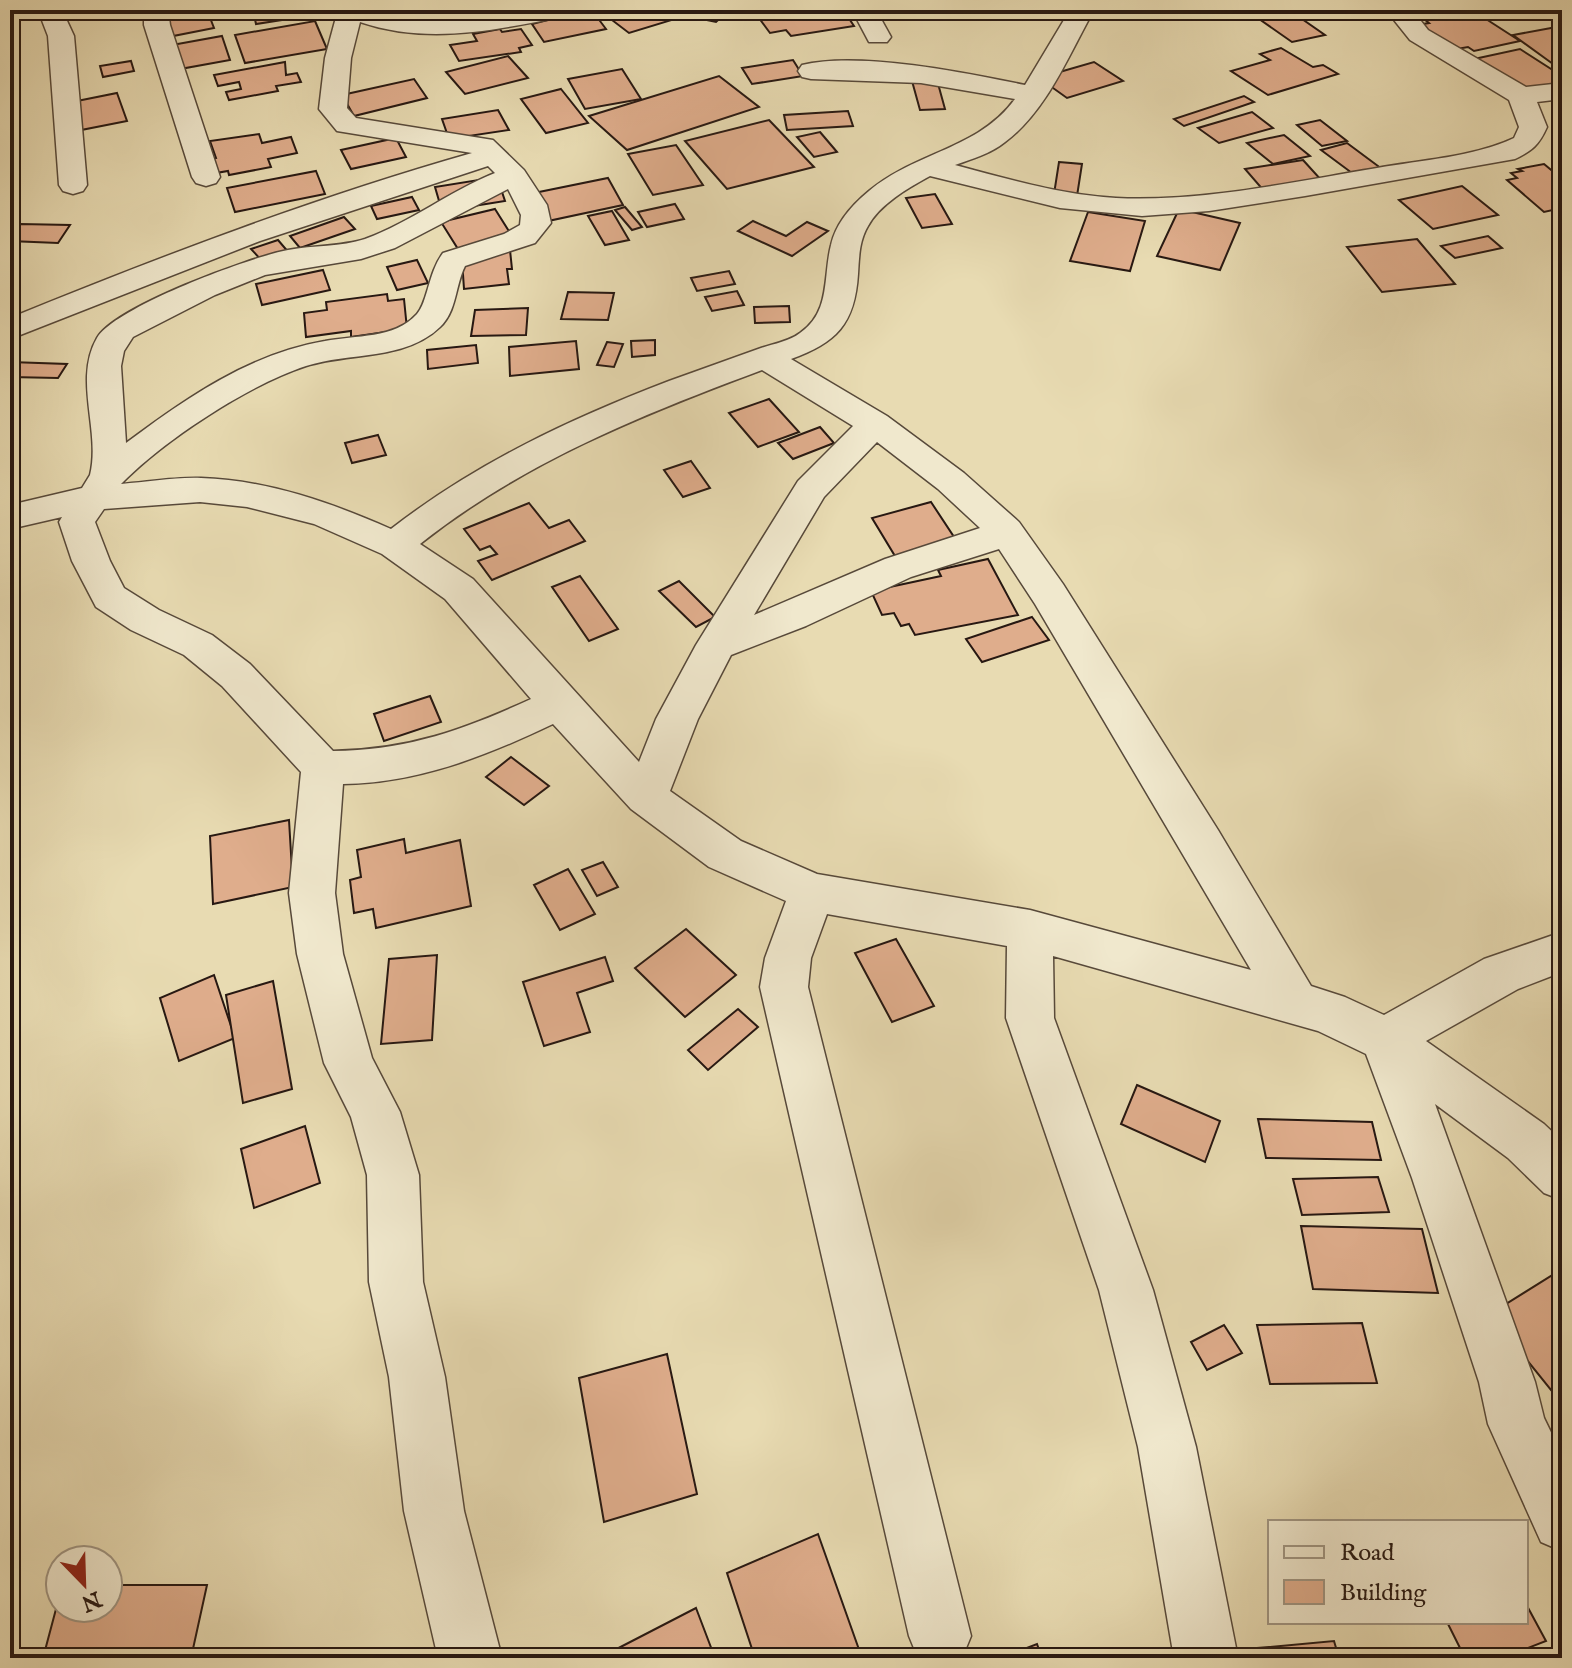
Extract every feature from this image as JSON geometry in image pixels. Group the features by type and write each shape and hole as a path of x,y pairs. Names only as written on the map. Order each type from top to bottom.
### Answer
{"street":[{"path":"50,10 61,36 73,185"},
{"path":"156,10 157,25 206,177"},
{"path":"470,1658 434,1511 417,1377 396,1282 393,1175 375,1112 349,1063 320,954 312,893 323,768 236,675 198,645 145,620 110,597 91,561 77,522 100,486 201,405 246,378 283,363 330,349 403,337 434,316 452,261 528,234 536,225 537,215 505,165 467,142 347,125 333,109 338,58 350,10 398,26 435,30 460,29 562,10"},
{"path":"864,10 878,37"},
{"path":"395,545 434,511 515,464 592,427 811,341 829,328 837,313 844,282 845,240 863,213 926,166 969,151 998,135 1030,94 1082,10"},
{"path":"1419,10 1407,20 1419,35 1521,96 1562,91"},
{"path":"811,71 870,69 948,76 1030,94"},
{"path":"926,166 1034,194 1094,204 1141,208 1216,201 1505,153 1526,143 1533,127 1521,96"},
{"path":"10,329 208,248 404,180 505,165"},
{"path":"100,486 106,369 113,339 127,327 210,284 249,269 288,259 352,251 383,242 466,196 505,165"},
{"path":"766,358 875,424 951,481 1006,531 1049,594 1202,843 1295,1002"},
{"path":"646,797 677,719 716,645 811,489 875,424"},
{"path":"10,517 100,486 247,495 325,514 395,545 459,589 559,704 646,797 725,854 812,892 1030,930 1328,1012 1385,1039 1526,1141 1562,1175"},
{"path":"716,645 792,616 898,568 977,544 1006,531"},
{"path":"323,768 381,766 435,754 506,729 559,704"},
{"path":"812,892 788,958 784,987 940,1636"},
{"path":"1030,930 1030,1018 1126,1290 1167,1447 1206,1658"},
{"path":"1385,1039 1501,974 1562,952"},
{"path":"1385,1039 1438,1178 1507,1382 1517,1424 1562,1521"}],"building":[{"path":"207,10 214,28 168,37 161,18"},
{"path":"253,10 326,10 327,13 256,24"},
{"path":"406,10 481,10 414,23"},
{"path":"632,10 662,10 675,19 629,33 608,17"},
{"path":"694,10 729,10 716,22 687,16"},
{"path":"773,10 849,10 857,19 850,20 854,26 791,36 786,30 770,33 759,18 770,17 766,11"},
{"path":"884,10 961,10 956,18 884,13"},
{"path":"1289,10 1325,35 1292,42 1249,12"},
{"path":"1472,10 1520,41 1474,51 1468,47 1451,50 1416,25 1429,23 1424,19 1444,15 1449,19 1461,16 1456,12"},
{"path":"579,12 581,15 594,13 606,29 544,42 532,24"},
{"path":"315,21 327,49 245,63 235,35"},
{"path":"1562,26 1562,62 1553,64 1513,35"},
{"path":"500,29 502,32 521,29 532,45 519,48 521,52 459,61 450,45 477,41 473,34"},
{"path":"222,36 230,60 180,69 172,45"},
{"path":"1281,48 1313,67 1323,65 1338,74 1268,95 1231,71 1270,60 1260,54"},
{"path":"1520,49 1562,76 1562,86 1527,95 1474,59"},
{"path":"508,56 528,78 465,94 446,72"},
{"path":"793,60 803,76 752,84 742,68"},
{"path":"131,61 134,71 103,77 100,66"},
{"path":"285,62 286,75 297,73 301,82 276,86 278,91 229,100 226,92 241,89 239,82 218,86 214,75"},
{"path":"1094,62 1123,81 1067,98 1039,78"},
{"path":"622,69 641,99 585,109 568,79"},
{"path":"719,76 759,107 627,150 589,116"},
{"path":"414,79 427,98 354,116 342,95"},
{"path":"937,80 945,109 920,110 912,81"},
{"path":"561,89 588,123 546,133 521,99"},
{"path":"117,93 127,121 76,131 67,103"},
{"path":"1244,96 1254,102 1184,126 1174,119"},
{"path":"498,110 509,130 449,139 442,119"},
{"path":"848,111 853,126 787,130 784,115"},
{"path":"1252,112 1273,128 1219,143 1198,128"},
{"path":"769,120 814,167 727,189 685,141"},
{"path":"1320,120 1347,141 1322,146 1297,125"},
{"path":"820,132 837,152 814,157 797,137"},
{"path":"259,134 262,143 291,137 297,153 268,159 271,167 229,175 228,171 210,174 206,160 216,158 210,141"},
{"path":"1284,135 1310,156 1273,164 1247,143"},
{"path":"396,138 406,157 351,169 341,150"},
{"path":"1347,143 1382,169 1356,176 1321,150"},
{"path":"676,145 703,185 653,195 628,154"},
{"path":"1303,160 1323,182 1264,191 1245,169"},
{"path":"1059,162 1082,164 1077,196 1054,194"},
{"path":"1544,164 1562,179 1562,208 1544,212 1507,180 1517,178 1511,173 1522,171 1518,169"},
{"path":"316,171 325,194 235,212 227,188"},
{"path":"497,177 505,201 442,211 435,187"},
{"path":"608,178 623,205 548,221 534,193"},
{"path":"1462,186 1498,215 1433,229 1399,200"},
{"path":"935,194 952,224 922,228 906,198"},
{"path":"412,197 419,210 377,219 371,206"},
{"path":"675,204 684,219 647,227 638,212"},
{"path":"625,207 642,227 632,230 615,210"},
{"path":"495,209 512,236 458,249 441,222"},
{"path":"1179,209 1240,223 1220,270 1157,256"},
{"path":"612,211 629,240 605,245 588,216"},
{"path":"1088,212 1145,221 1130,271 1070,261"},
{"path":"344,217 355,229 300,248 290,236"},
{"path":"753,221 786,236 807,222 828,231 792,256 738,231"},
{"path":"20,224 70,225 58,243 10,241"},
{"path":"1488,236 1502,248 1455,258 1441,246"},
{"path":"1417,239 1455,284 1382,292 1347,247"},
{"path":"278,240 290,254 264,263 251,249"},
{"path":"510,250 512,269 507,269 509,284 464,289 462,260"},
{"path":"417,260 428,283 397,290 387,267"},
{"path":"323,270 330,290 262,305 256,284"},
{"path":"729,271 735,284 697,291 691,278"},
{"path":"737,291 744,305 712,311 705,297"},
{"path":"568,292 614,293 608,320 561,319"},
{"path":"387,294 388,301 404,299 407,329 351,337 351,331 306,337 304,313 327,310 326,302"},
{"path":"789,306 790,322 755,323 754,307"},
{"path":"528,308 526,335 471,336 475,310"},
{"path":"655,340 655,355 632,357 631,341"},
{"path":"576,341 579,369 510,376 509,347"},
{"path":"607,342 623,344 614,367 597,365"},
{"path":"476,345 478,363 428,369 427,350"},
{"path":"10,362 67,364 58,378 10,377"},
{"path":"769,399 799,432 758,447 729,413"},
{"path":"820,427 834,443 793,459 778,443"},
{"path":"378,435 386,455 352,463 345,443"},
{"path":"691,461 710,488 683,497 664,470"},
{"path":"931,502 956,540 895,556 872,518"},
{"path":"529,503 549,528 569,520 585,541 492,580 478,561 497,554 490,546 480,550 464,529"},
{"path":"988,559 1018,615 915,635 909,624 901,626 894,613 882,615 871,591 941,576 938,570"},
{"path":"580,576 618,629 589,641 552,587"},
{"path":"679,581 715,617 696,627 659,591"},
{"path":"1032,617 1049,640 982,662 966,639"},
{"path":"430,696 441,722 384,741 374,714"},
{"path":"511,757 549,786 524,805 486,777"},
{"path":"289,820 293,887 213,904 210,836"},
{"path":"404,839 406,853 460,840 471,906 376,928 373,909 354,913 350,880 361,877 357,850"},
{"path":"603,862 618,887 597,896 582,870"},
{"path":"568,869 595,914 560,930 534,885"},
{"path":"686,929 736,975 685,1017 635,968"},
{"path":"896,939 934,1006 892,1022 855,953"},
{"path":"437,955 432,1040 381,1044 389,959"},
{"path":"605,957 613,981 577,993 590,1032 544,1046 523,982"},
{"path":"214,975 235,1038 179,1061 160,998"},
{"path":"273,981 292,1089 243,1103 226,995"},
{"path":"738,1009 758,1027 708,1070 688,1050"},
{"path":"1137,1085 1220,1121 1205,1162 1121,1124"},
{"path":"1258,1119 1372,1122 1381,1160 1266,1158"},
{"path":"305,1126 320,1183 254,1208 241,1149"},
{"path":"1378,1177 1389,1212 1302,1215 1293,1179"},
{"path":"1301,1226 1422,1229 1438,1293 1313,1289"},
{"path":"1562,1269 1562,1398 1559,1400 1490,1314"},
{"path":"1362,1323 1377,1383 1270,1384 1257,1325"},
{"path":"1224,1325 1242,1353 1207,1370 1191,1342"},
{"path":"667,1354 697,1494 604,1522 579,1378"},
{"path":"818,1534 862,1658 755,1658 727,1573"},
{"path":"124,1585 207,1585 191,1658 43,1658 52,1624 124,1624"},
{"path":"696,1608 715,1658 604,1658 603,1656"},
{"path":"1528,1608 1546,1641 1502,1658 1465,1658 1448,1624 1528,1624"},
{"path":"1334,1641 1339,1658 1261,1658 1258,1648"},
{"path":"1037,1644 1042,1658 1001,1658"}]}
